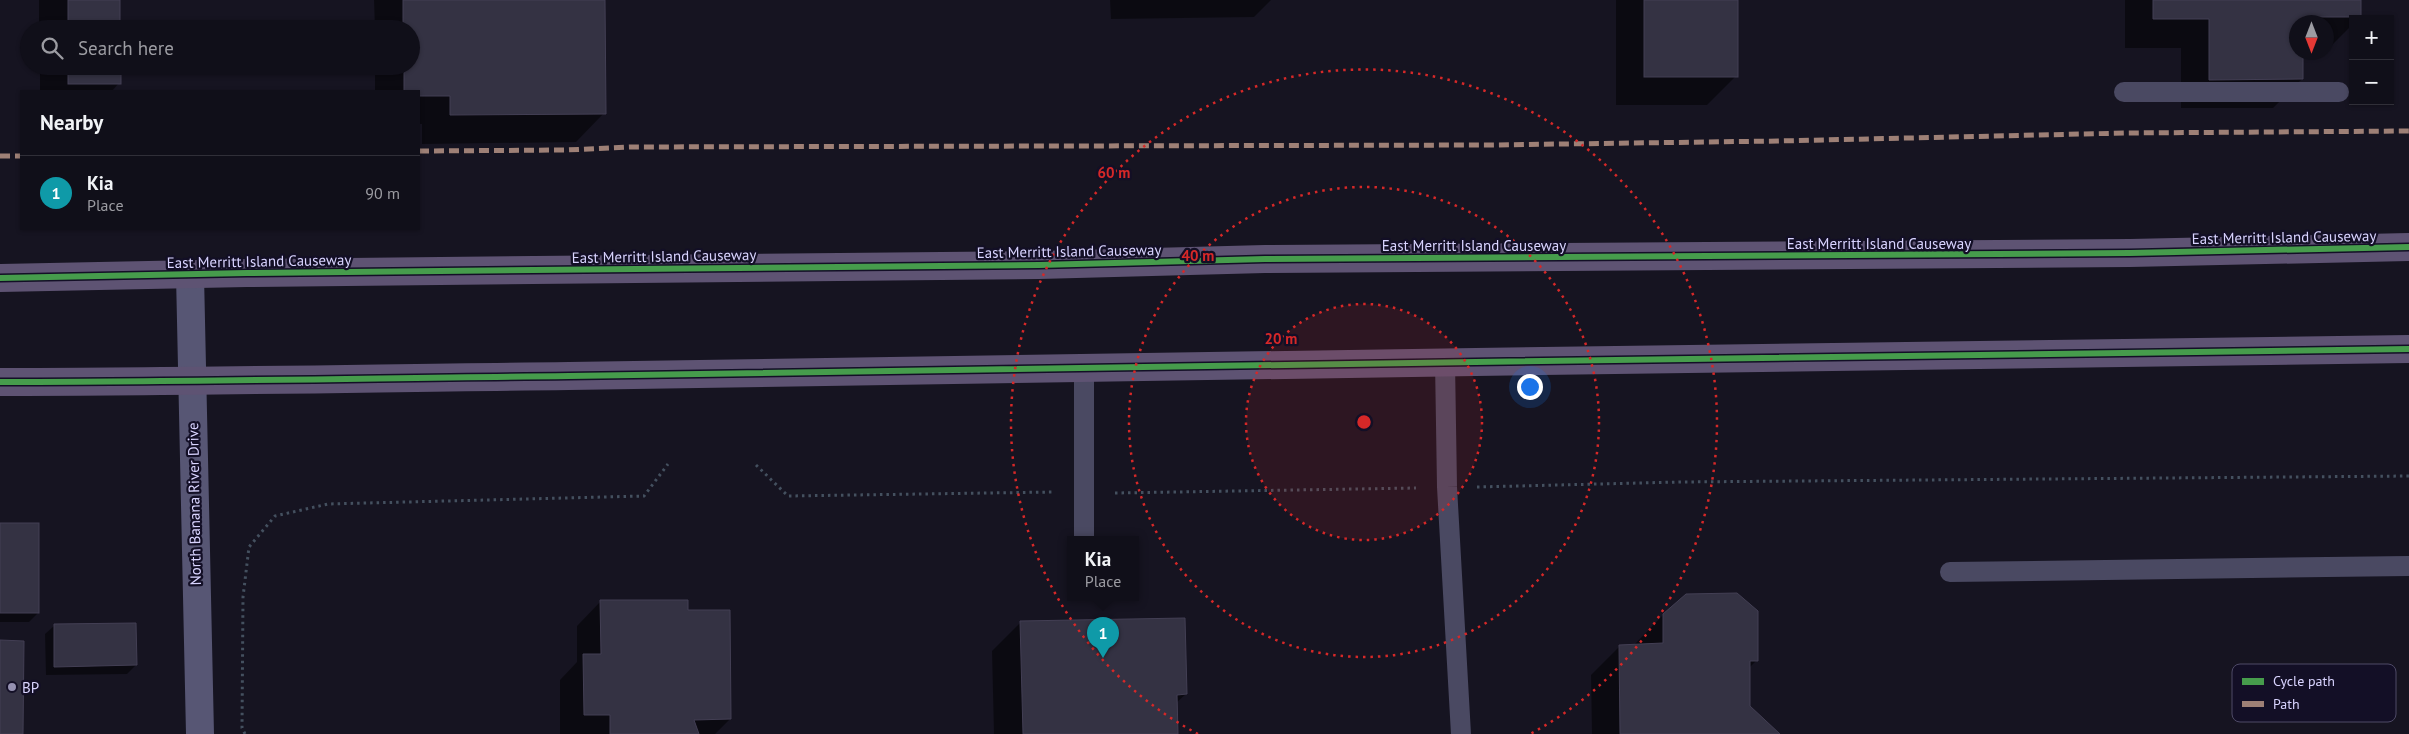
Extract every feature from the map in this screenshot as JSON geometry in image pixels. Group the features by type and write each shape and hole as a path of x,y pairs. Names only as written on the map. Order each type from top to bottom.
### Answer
{"main road":[{"name":"East Merritt Island Causeway","path":"0,278 1039,265 1265,259 2120,254 2409,247"},
{"path":"0,382 191,382 1084,370 1816,355 2409,349"}],"street":[{"name":"North Banana River Drive","path":"190,275 200,734"}],"lane":[{"path":"2124,92 2340,92"},
{"path":"1445,362 1447,487 1461,734"},
{"path":"1084,370 1084,536"},
{"path":"1950,572 2409,566"}],"path":[{"path":"245,734 242,728 243,597 249,547 275,516 328,504 644,496 668,464"},
{"path":"756,465 788,496 1139,493 1700,482 2409,476"}],"building":[{"path":"68,0 120,0 120,20 68,20"},
{"path":"403,0 605,0 606,114 450,115 450,96 420,96 420,90 404,90 404,75 420,75 420,20 403,20"},
{"path":"1644,0 1738,0 1738,77 1644,77"},
{"path":"2153,0 2361,0 2361,15 2334,17 2334,15 2289,15 2289,60 2303,60 2303,79 2209,80 2209,19 2153,19"},
{"path":"68,75 121,75 121,84 68,84"},
{"path":"0,523 39,523 39,613 0,613"},
{"path":"1737,593 1758,611 1758,661 1750,661 1750,706 1780,734 1620,734 1619,645 1663,643 1663,614 1686,594"},
{"path":"600,600 688,600 688,610 730,610 731,719 694,720 699,734 610,734 610,715 584,715 583,654 601,654"},
{"path":"1185,618 1187,694 1177,695 1178,734 1023,734 1020,621"},
{"path":"136,623 137,665 54,667 54,624"},
{"name":"BP","path":"0,640 24,641 23,734 0,734"}],"marked path":[{"path":"420,151 566,150 630,147 1491,145 2126,133 2409,131"},
{"path":"0,156 20,156"}],"cycle path":[{"path":"0,278 247,273 1039,265 1265,259 2130,253 2409,247"},
{"path":"0,382 213,381 2409,349"}],"place":[{"name":"Kia","path":"1103,658"},
{"name":"BP","path":"12,687"}]}
